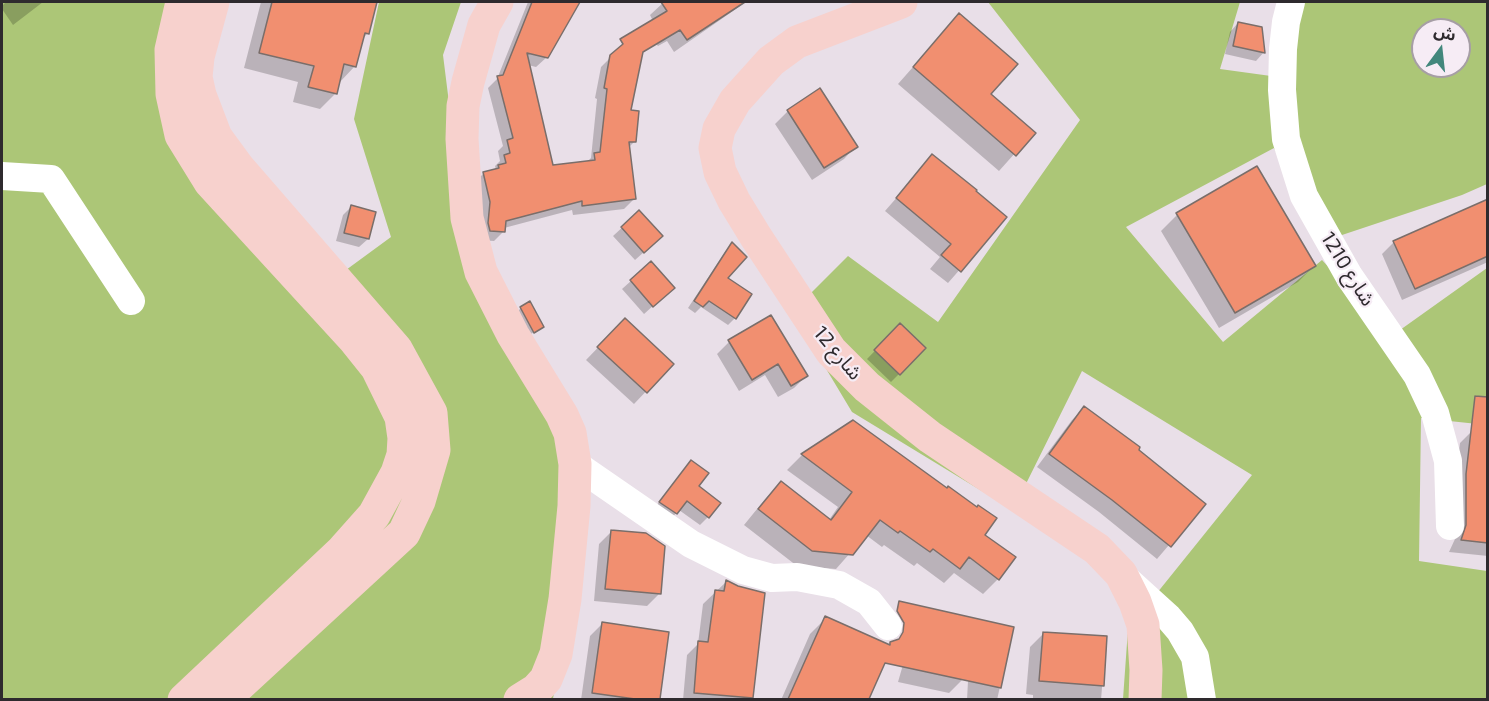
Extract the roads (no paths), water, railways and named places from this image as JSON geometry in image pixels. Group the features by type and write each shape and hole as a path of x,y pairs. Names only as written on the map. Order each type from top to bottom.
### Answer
{"main road":[{"path":"182,2 171,50 172,94 181,135 210,182 377,368 401,417 404,438 403,455 397,473 374,515 342,551 184,699"},
{"path":"213,2 198,57 196,77 200,95 216,137 238,167 396,349 431,413 434,450 419,501 404,533 223,699"},
{"path":"496,2 484,25 463,106 462,139 467,218 481,272 513,335 562,415 570,433 575,464 574,506 556,654 546,679 536,690 520,699"},
{"name":"شارع 12","path":"901,2 797,42 771,61 735,101 718,129 716,148 720,172 734,201 756,237 831,351 867,387 930,437 1097,549 1121,574 1143,625 1145,699"}],"street":[{"name":"شارع 1210","path":"1291,2 1283,49 1282,90 1286,139 1304,196 1349,276 1417,375 1435,413 1448,461 1450,526"},
{"path":"2,176 51,179 131,301"},
{"path":"575,464 691,544 743,570 772,578 797,577 839,585 869,602 888,626"},
{"path":"1121,574 1168,617 1180,632 1195,657 1202,699"}]}
